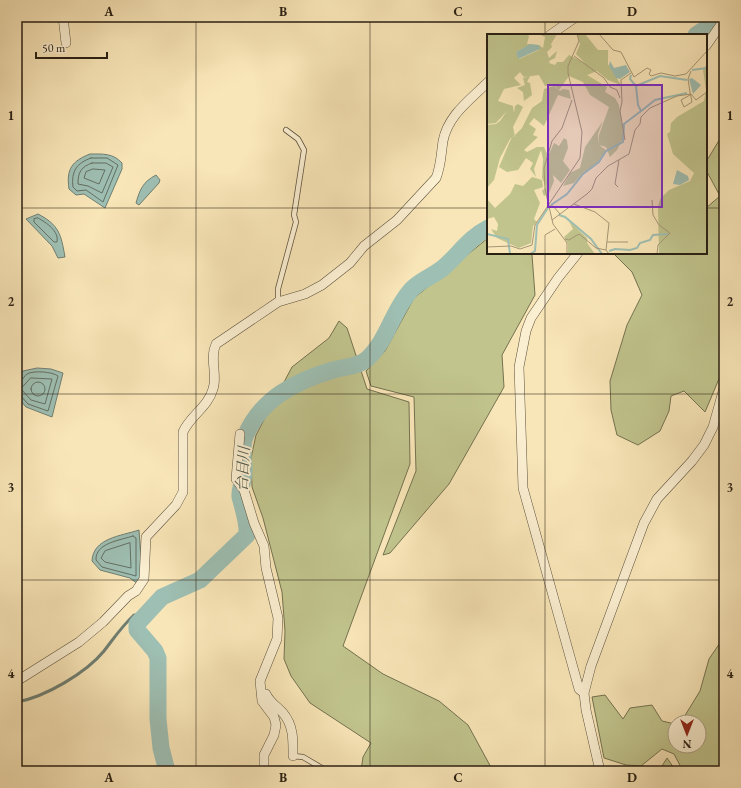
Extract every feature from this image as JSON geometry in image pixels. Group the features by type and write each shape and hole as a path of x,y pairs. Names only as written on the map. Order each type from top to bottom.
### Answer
{"street":[{"path":"63,17 66,43"},
{"path":"551,34 574,18"},
{"path":"707,45 724,20"},
{"path":"17,681 79,642 141,586 145,572 146,537 176,506 183,492 183,432 186,426 208,402 212,394 214,381 212,365 213,349 216,344 278,302 305,294 322,286 350,263 364,246 397,220 431,186 439,171 444,140 454,115 487,83"},
{"path":"577,254 558,278 531,318 526,331 520,367 520,390 523,488 579,689 584,693"},
{"path":"600,771 586,710 584,693 593,661 644,523 657,499 692,461 704,445 713,427 724,388"},
{"path":"240,434 236,479 241,487 264,546 266,568 277,608 277,639 260,681 260,694 262,701 274,717 276,725 274,734 264,755 262,771"},
{"path":"265,669 265,694 269,701 284,714 293,732 294,756"}],"lane":[{"path":"278,302 278,289 296,222 294,215 304,150 298,139 286,130"},
{"path":"294,756 303,757 327,771"}],"green space":[{"path":"17,17 23,17 17,39"},
{"path":"724,132 724,367 705,412 684,391 671,396 669,411 660,431 638,445 617,435 611,410 610,381 627,325 642,295 632,272 614,254 707,254 707,207 720,196 707,172 707,160"},
{"path":"487,239 487,254 532,254 535,295 502,355 504,387 449,484 390,553 383,555 416,471 414,397 371,386 366,371 385,351 414,298"},
{"path":"339,321 347,328 367,389 409,402 410,464 343,646 383,674 439,701 468,725 493,771 361,771 363,757 371,743 310,703 291,676 284,659 285,631 282,592 263,518 252,487 251,458 256,435 292,367 329,338"},
{"path":"724,637 724,771 683,771 674,754 707,754 707,714 686,714 700,691 709,659"},
{"path":"605,695 623,719 630,708 652,705 662,721 667,722 667,751 662,749 641,766 626,765 604,758 592,697"},
{"path":"667,758 676,771 659,771"}],"water":[{"path":"90,154 103,154 115,157 122,163 122,169 105,208 84,194 76,195 69,189 68,176 72,167 79,160"},
{"path":"156,175 160,180 159,183 139,205 136,203 141,190 148,180"},
{"path":"38,214 55,226 62,242 65,257 58,258 52,246 26,219"},
{"path":"37,368 51,369 63,373 52,417 26,407 17,397 18,379 23,371"},
{"path":"139,530 142,573 138,584 130,578 100,570 92,561 97,547 109,539"}],"waterway":[{"name":"台目川","path":"698,34 710,26 718,17"},
{"name":"台目川","path":"167,771 161,748 158,719 158,658 155,651 137,630 137,624 162,597 200,580 247,535 246,520 240,494 244,473 244,442 252,424 260,412 270,402 293,386 319,374 355,365 367,359 380,343 399,307 411,290 443,268 475,236 487,229"},
{"path":"17,702 40,695 64,683 87,668 104,651 134,615 145,615"}]}
